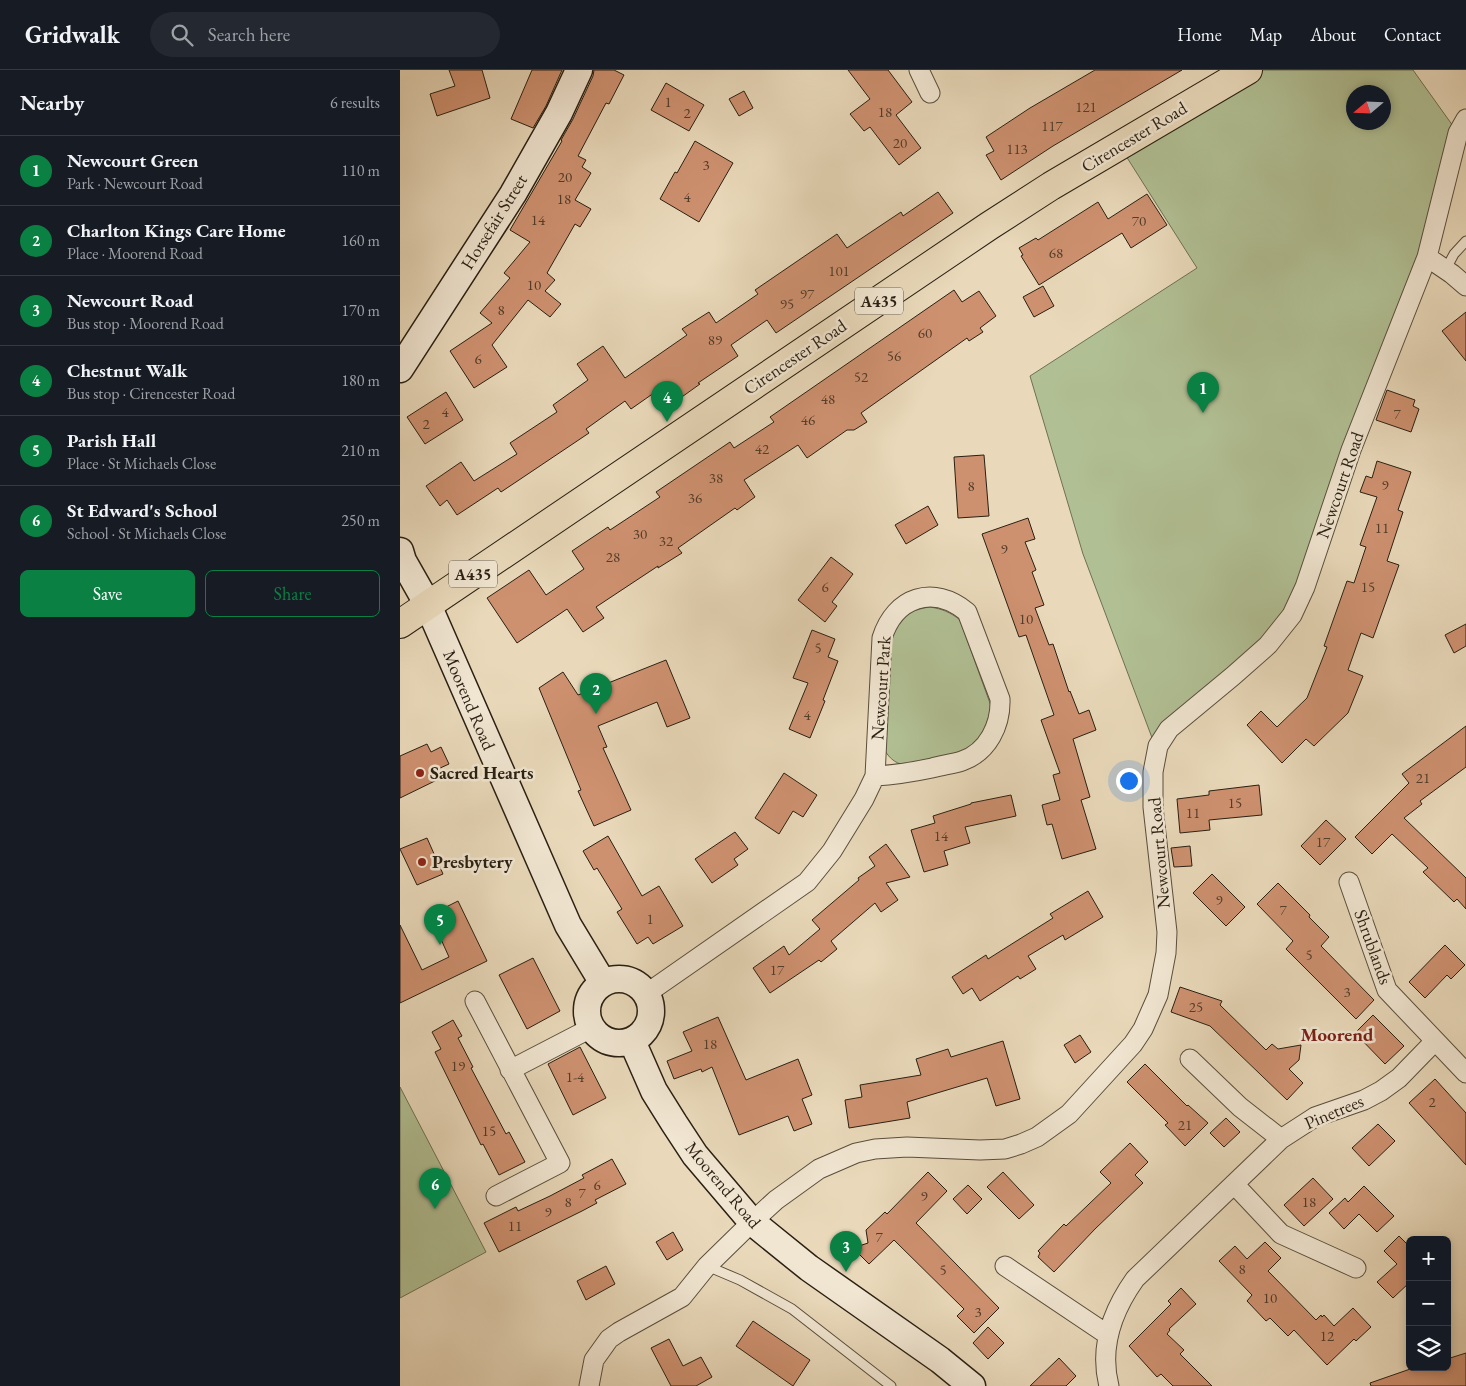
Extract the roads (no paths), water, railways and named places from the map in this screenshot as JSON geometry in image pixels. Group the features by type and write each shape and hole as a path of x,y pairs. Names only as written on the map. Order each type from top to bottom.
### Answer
{"main road":[{"name":"Cirencester Road","path":"400,624 989,226 1077,171 1248,70"}],"street":[{"name":"Horsefair Street","path":"400,369 513,194 558,113 579,70"},
{"path":"919,70 930,93"},
{"name":"Newcourt Road","path":"589,1386 590,1372 594,1360 609,1340 618,1332 682,1297 708,1266 752,1222 776,1200 819,1168 856,1153 875,1149 899,1147 1005,1149 1036,1137 1070,1114 1133,1044 1143,1029 1158,995 1166,953 1167,932 1153,807 1153,772 1158,746 1169,729 1268,645 1292,615 1305,587 1351,450 1427,257 1458,133 1466,120"},
{"path":"1427,257 1446,269 1466,286"},
{"name":"Moorend Road","path":"400,551 403,561 428,605 568,925 604,983"},
{"name":"Newcourt Park","path":"646,994 807,882 832,851 864,800 874,776 882,638 886,626 892,615 902,606 912,601 925,598 947,600 967,612 1000,699 1000,712 994,731 982,749 964,760 900,774 874,776"},
{"name":"Shrublands","path":"1349,882 1387,990 1466,1073"},
{"path":"613,979 632,981 640,986 650,1002 652,1012 650,1021 646,1029 632,1041 623,1044 613,1043 604,1040 591,1028 586,1011 588,1002 591,995 604,983 613,979"},
{"path":"475,1001 560,1163 496,1196"},
{"path":"510,1070 591,1028"},
{"name":"Moorend Road","path":"632,1041 654,1091 695,1155 752,1222 809,1268 940,1360 972,1386"},
{"name":"Pinetrees","path":"1109,1386 1106,1364 1108,1335 1114,1315 1135,1278 1281,1139 1315,1117 1364,1100 1381,1091 1399,1078 1435,1041"},
{"path":"1190,1059 1240,1107 1281,1139"},
{"path":"1234,1184 1281,1234 1356,1268"},
{"path":"1006,1266 1108,1335"}],"lane":[{"path":"1446,269 1454,254 1466,241"},
{"path":"708,1266 740,1280 792,1310 891,1386"}],"place":[{"name":"Newcourt Green","path":"1203,413"},
{"name":"Chestnut Walk","path":"667,422"},
{"name":"Charlton Kings Care Home","path":"596,714"},
{"name":"Sacred Hearts","path":"420,773"},
{"name":"Presbytery","path":"422,862"},
{"name":"Parish Hall","path":"440,945"},
{"name":"St Edward's School","path":"435,1209"},
{"name":"Newcourt Road","path":"846,1272"}],"district":[{"name":"Moorend","path":"1337,1034"}]}
